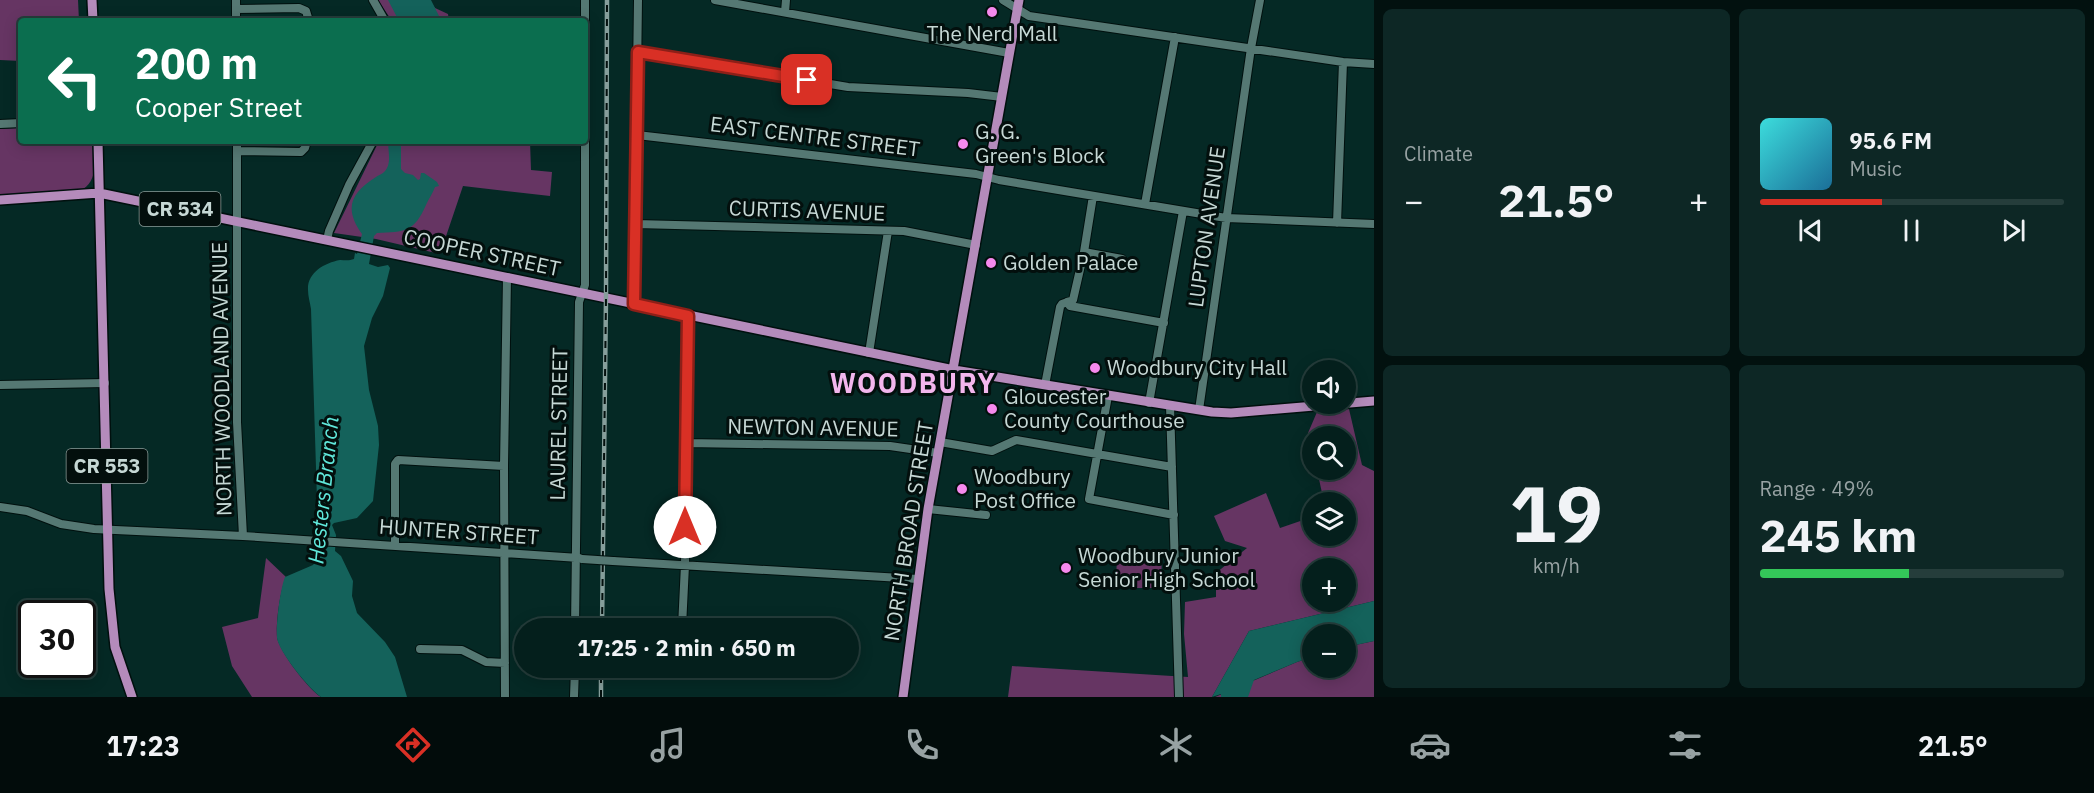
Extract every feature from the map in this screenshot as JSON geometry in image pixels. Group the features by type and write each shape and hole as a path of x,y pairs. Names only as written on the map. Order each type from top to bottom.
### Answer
{"main road":[{"path":"92,0 93,18"},
{"name":"NORTH BROAD STREET","path":"903,697 928,509 1018,5"},
{"name":"CR 553","path":"98,144 109,576 115,647 132,697"},
{"name":"COOPER STREET","path":"0,200 99,193 373,248 869,353 1149,403 1228,413 1374,401"}],"street":[{"path":"236,0 236,18"},
{"path":"373,0 383,18"},
{"name":"LAUREL STREET","path":"585,0 585,18"},
{"path":"634,304 638,0"},
{"path":"715,0 1009,53"},
{"path":"785,12 786,0"},
{"path":"1003,0 1018,5 1029,16 1343,62 1374,64"},
{"name":"LUPTON AVENUE","path":"1199,410 1251,48 1260,0"},
{"path":"236,9 299,8 306,11 308,18"},
{"path":"1145,204 1176,37"},
{"path":"638,52 848,87 948,92 1002,98"},
{"path":"1337,223 1343,62"},
{"path":"0,124 18,123"},
{"name":"EAST CENTRE STREET","path":"637,135 976,174 1226,218 1374,224"},
{"name":"NORTH WOODLAND AVENUE","path":"237,144 237,422 243,536"},
{"path":"237,151 301,152 306,144"},
{"path":"327,240 349,184 371,144"},
{"name":"LAUREL STREET","path":"576,618 579,558 579,302 585,285 585,144"},
{"path":"1045,385 1060,307 1073,300 1093,196"},
{"path":"1149,403 1183,212"},
{"name":"CURTIS AVENUE","path":"636,224 904,231 976,245"},
{"path":"869,353 888,231"},
{"path":"1084,252 1122,259"},
{"path":"505,697 504,466 507,277"},
{"path":"1067,302 1070,306 1164,322"},
{"path":"682,618 685,565 688,316"},
{"path":"0,385 105,382"},
{"path":"1108,396 1089,499 1174,515"},
{"path":"1170,406 1179,697"},
{"path":"940,442 992,451 1017,440 1172,467"},
{"name":"NEWTON AVENUE","path":"686,443 890,446 938,453"},
{"path":"395,546 395,464 398,460 504,466"},
{"name":"HUNTER STREET","path":"0,507 27,511 61,524 109,530 243,536 918,579"},
{"path":"928,509 986,515"},
{"path":"420,649 454,648 486,662 505,663"},
{"path":"574,678 574,697"}],"shaded area":[{"path":"0,0 78,0 79,18 18,18 18,61 0,60"},
{"path":"378,0 429,0 435,8 448,14 449,18 390,18"},
{"path":"18,128 18,144 93,144 94,168 91,180 83,189 0,197 0,129"},
{"path":"378,144 530,144 531,170 552,172 550,196 463,186 440,254 376,239 334,233"},
{"path":"1316,414 1350,414 1353,426 1311,426"},
{"path":"1356,439 1362,465 1374,471 1374,601 1356,605 1356,558 1302,558 1302,612 1328,612 1249,631 1212,697 1008,697 1012,666 1188,677 1184,634 1185,602 1216,597 1216,573 1247,548 1225,541 1214,516 1266,493 1280,528 1302,520 1302,546 1356,546 1356,492 1322,492 1319,480 1356,480"},
{"path":"1117,551 1162,551 1161,588 1116,588"},
{"path":"266,558 286,577 278,615 279,643 295,669 321,697 252,697 232,666 222,627 258,618"},
{"path":"1374,641 1374,697 1215,697 1302,660 1302,678 1356,678 1356,645"}],"water":[{"path":"388,0 431,0 439,16 439,18 397,18"},
{"name":"Hesters Branch","path":"388,144 401,144 401,169 418,180 421,173 424,173 439,186 435,187 422,214 408,229 377,233 374,236 369,264 378,267 388,265 390,268 383,296 372,318 364,346 369,390 378,426 379,445 373,501 357,518 332,525 336,535 335,551 341,556 353,581 352,596 357,613 385,642 395,657 407,697 321,697 295,670 277,638 279,607 285,577 313,565 324,549 326,525 317,500 311,309 308,284 313,274 323,266 340,260 354,259 362,234 353,217 355,195 367,183 383,173 387,168"},
{"path":"1374,601 1374,641 1356,645 1356,624 1302,624 1302,660 1254,680 1248,697 1221,697 1221,694 1212,697 1249,631 1328,612 1356,612 1356,605"}],"railway":[{"path":"602,618 607,0"},
{"path":"601,678 601,697"}],"place":[{"name":"The Nerd Mall","path":"992,12"},
{"name":"G. G. Green's Block","path":"963,144"},
{"name":"Golden Palace","path":"991,263"},
{"name":"Woodbury City Hall","path":"1095,368"},
{"name":"Gloucester County Courthouse","path":"992,409"},
{"name":"Woodbury Post Office","path":"962,489"},
{"name":"Woodbury Junior Senior High School","path":"1066,568"}],"district":[{"name":"WOODBURY","path":"913,384"}],"route":[{"path":"685,527 688,316 634,304 638,52 807,80"}]}
